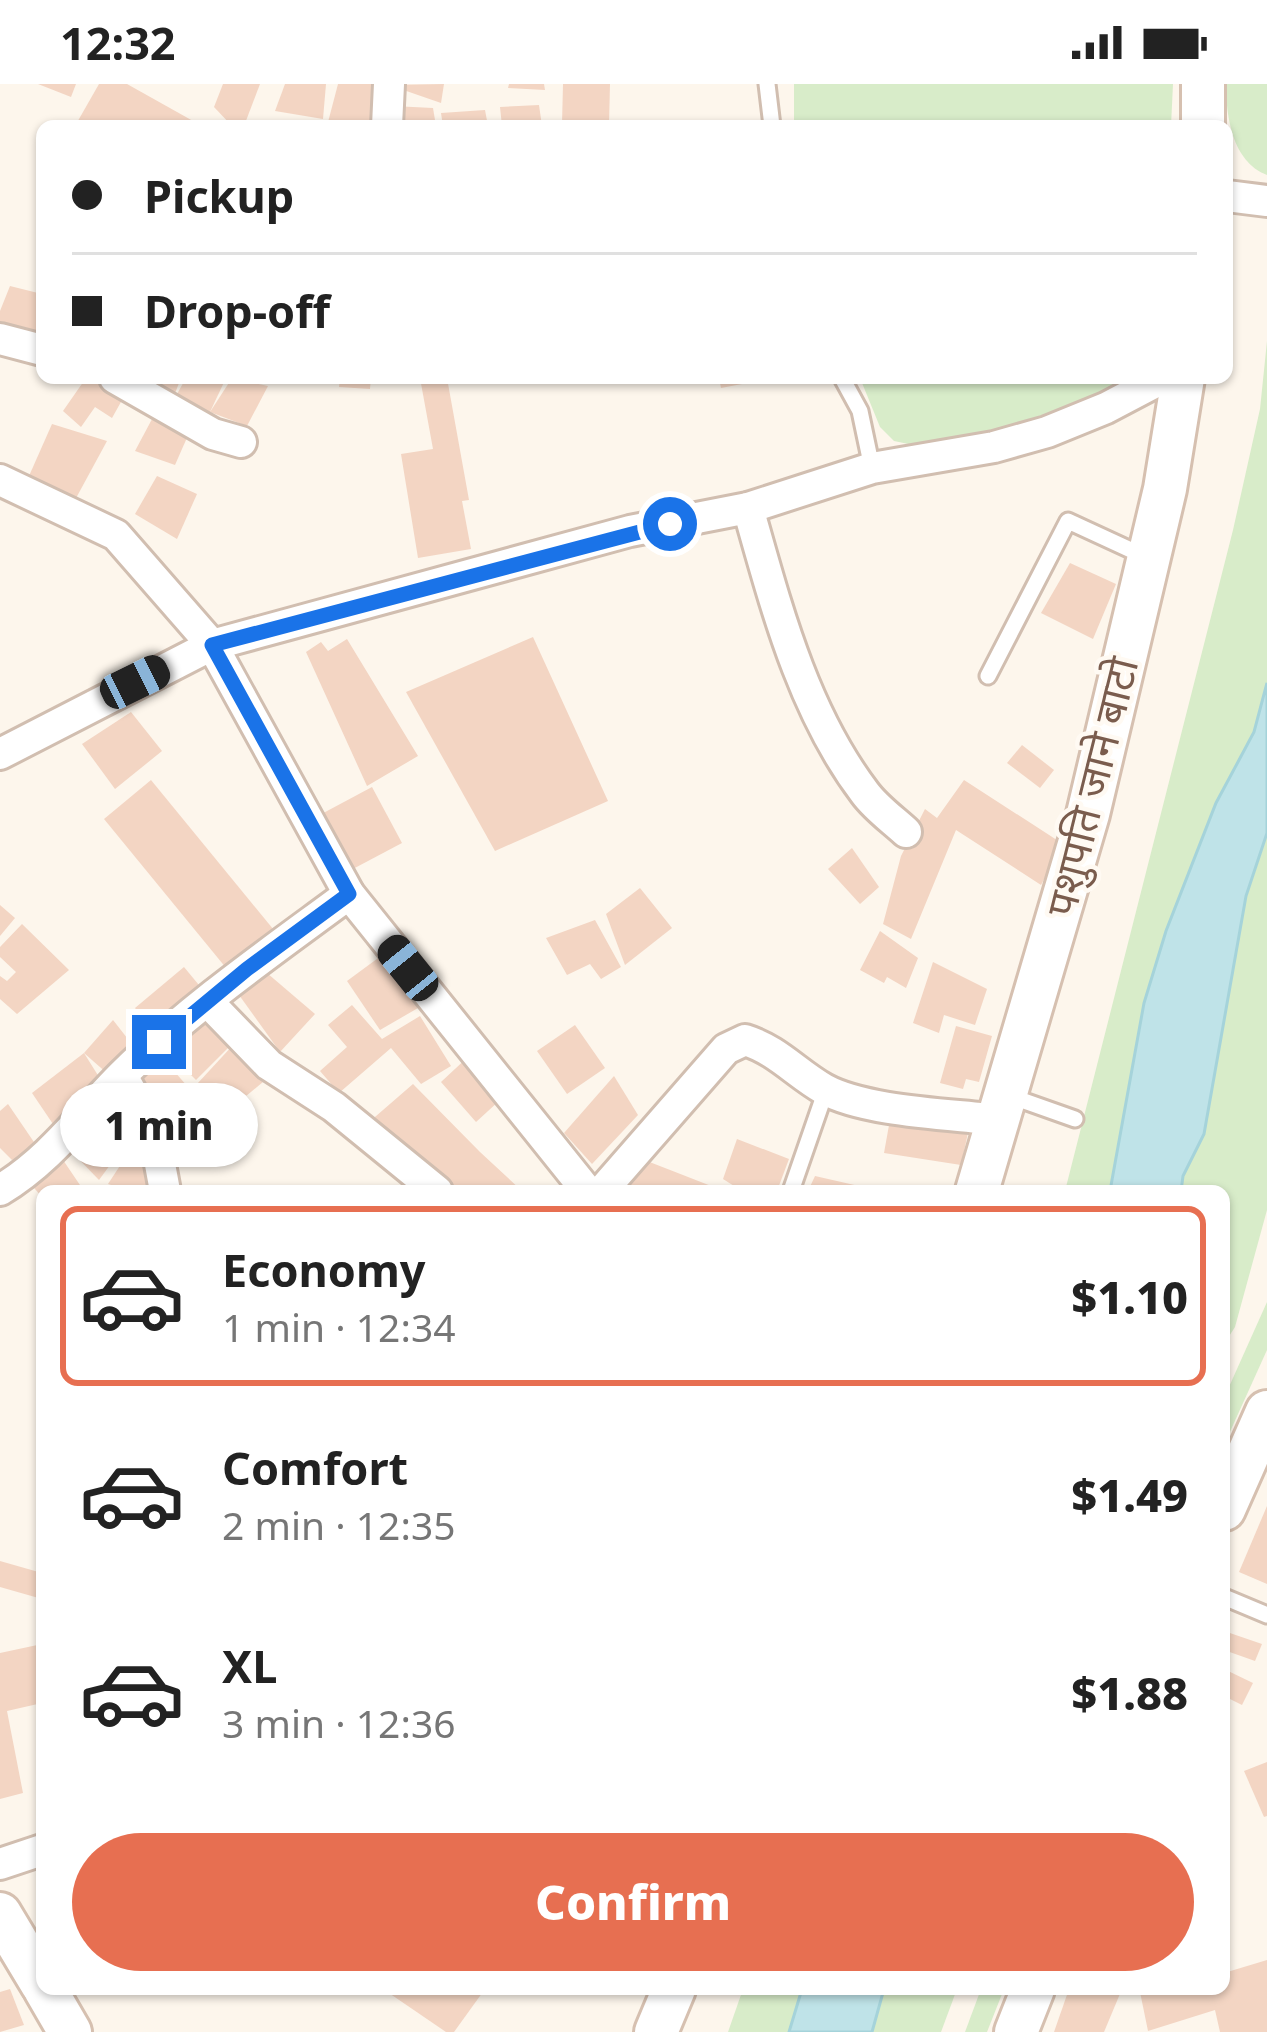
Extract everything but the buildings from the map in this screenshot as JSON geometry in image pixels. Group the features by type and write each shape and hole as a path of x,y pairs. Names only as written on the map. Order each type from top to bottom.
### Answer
{"main road":[{"path":"1203,84 1203,120"},
{"name":"पशुपति जाने बाटो","path":"979,1185 1088,814 1149,558 1183,384"},
{"path":"1230,1495 1267,1412"},
{"path":"4,1928 36,1975"},
{"path":"49,1995 70,2032"},
{"path":"656,2032 671,1995"},
{"path":"1016,2032 1031,1995"}],"street":[{"path":"387,120 389,84"},
{"path":"0,338 36,348"},
{"path":"126,384 213,434 241,442"},
{"path":"4,743 212,645 630,531 748,508 872,468 994,447 1048,432 1152,384"},
{"path":"0,480 116,535 212,645 349,894 582,1185"},
{"path":"748,508 778,612 821,723 868,797 906,832"},
{"path":"0,1190 36,1165 122,1076 208,1002 349,894"},
{"path":"208,1002 269,1065 334,1107 430,1185"},
{"path":"607,1185 725,1049 745,1040 768,1048 826,1090 889,1107 1004,1108"},
{"path":"122,1076 154,1132 164,1185"},
{"path":"0,1864 36,1852"}],"lane":[{"path":"767,84 771,120"},
{"path":"845,384 860,411 872,468"},
{"path":"988,676 1068,521 1149,558"},
{"path":"793,1185 826,1090"},
{"path":"1004,1108 1075,1119"},
{"path":"1230,1600 1267,1616"}],"green space":[{"path":"794,84 1173,84 1171,120 794,120"},
{"path":"1226,84 1267,84 1267,175 1255,169 1239,149 1227,110"},
{"path":"1267,341 1267,683 1254,732 1216,803 1166,931 1144,1003 1111,1185 1067,1185 1233,530 1260,409"},
{"path":"862,384 1116,384 1060,418 923,447 894,441 880,427"},
{"path":"1267,833 1267,1210 1230,1335 1230,1185 1182,1185 1204,1134 1246,896"},
{"path":"1267,1302 1267,1350 1230,1432 1230,1385"},
{"path":"741,1995 800,1995 789,2032 728,2032"},
{"path":"882,1995 955,1995 941,2032 872,2032"},
{"path":"979,1995 1002,1995 987,2032 965,2032"}],"water":[{"path":"1267,683 1267,833 1246,896 1204,1134 1182,1185 1111,1185 1144,1003 1166,931 1216,803 1254,732"},
{"path":"800,1995 882,1995 872,2032 789,2032"}],"route":[{"path":"159,1042 349,894 212,645 670,524"}]}
